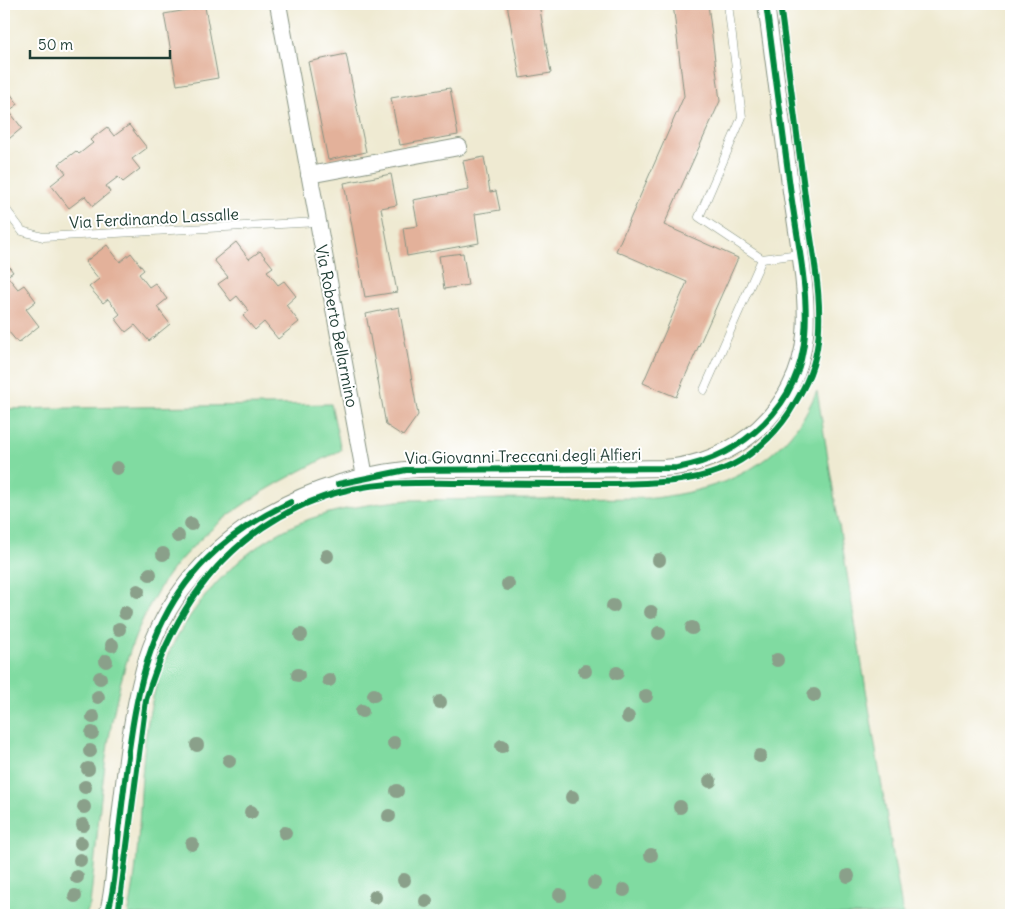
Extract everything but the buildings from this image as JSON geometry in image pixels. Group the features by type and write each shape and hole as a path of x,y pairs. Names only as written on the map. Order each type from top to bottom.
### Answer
{"street":[{"name":"Via Roberto Bellarmino","path":"278,4 365,477"},
{"name":"Via Giovanni Treccani degli Alfieri","path":"107,915 136,697 154,641 177,596 204,562 241,529 291,502 342,483 406,470 670,468 693,464 721,454 748,439 763,426 774,412 794,380 801,360 805,335 799,254 766,4"},
{"path":"309,175 459,147"}],"lane":[{"path":"731,4 742,117 699,217 762,258 799,254"},
{"name":"Via Ferdinando Lassalle","path":"4,207 22,231 43,237 318,222"},
{"path":"704,390 762,258"}],"green space":[{"path":"817,391 903,915 128,915 137,859 145,742 156,686 165,661 192,613 229,570 251,552 273,536 310,519 337,511 380,503 408,500 655,498 676,495 715,485 750,469 782,444 799,424"},
{"path":"331,404 341,450 280,482 251,500 205,535 187,552 163,582 139,627 126,664 108,744 90,904 86,915 4,915 4,409"}],"cycle path":[{"path":"338,484 406,470 677,468 702,462 725,452 746,439 764,423 780,404 792,383 801,360 806,316 801,261 766,4"},
{"path":"118,915 146,700 158,666 172,633 189,603 209,576 233,551 259,530 289,512 323,497 378,485 435,483 615,484 696,478 721,470 741,460 768,439 783,422 803,390 813,366 819,331 819,314 817,280 780,4"},
{"path":"107,915 114,881 133,721 143,676 157,634 177,596 205,561 242,530 291,502"}]}
